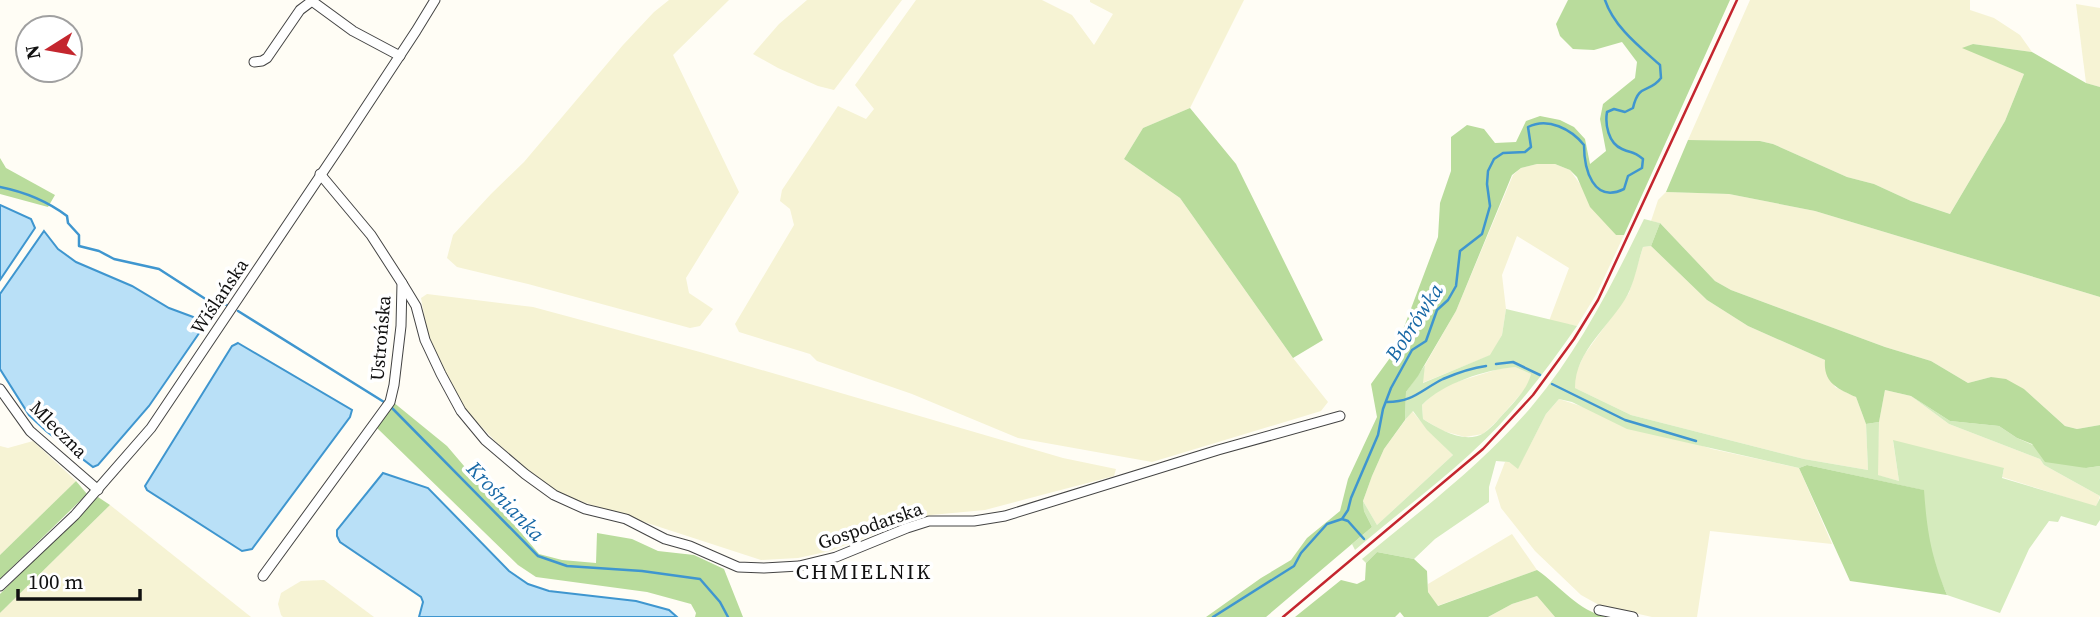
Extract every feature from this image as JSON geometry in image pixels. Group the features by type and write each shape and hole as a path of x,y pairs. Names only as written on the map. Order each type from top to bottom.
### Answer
{"street":[{"name":"Wiślańska","path":"0,586 75,515 150,428 435,0"},
{"path":"254,62 270,55 300,10 312,1 352,31 400,56"},
{"name":"Ustrońska","path":"263,576 388,405 394,385 402,283 371,235 320,174"},
{"name":"Gospodarska","path":"402,283 416,306 425,340 440,374 461,411 485,440 525,474 554,495 575,505 626,519 665,539 690,546 738,567 799,566 836,557 929,521 974,521 1005,516 1218,450 1340,416"},
{"name":"Mleczna","path":"0,389 30,430 98,490"},
{"path":"1599,610 1633,617"}],"shaded area":[{"path":"669,0 729,0 673,55 739,192 686,278 689,293 713,309 700,326 690,328 457,267 447,258 453,235 524,162 623,45"},
{"path":"807,0 902,0 834,90 818,86 753,54 779,24"},
{"path":"916,0 1042,0 1072,15 1094,45 1113,14 1090,0 1244,0 1190,108 1143,128 1124,159 1180,198 1293,358 1328,402 1321,411 1152,462 1018,438 912,394 817,361 810,354 739,332 735,324 794,225 790,209 780,201 782,190 838,106 866,119 874,109 855,85"},
{"path":"1750,0 1970,0 1970,10 1994,18 2020,35 2032,52 1973,44 1964,48 2024,74 2005,121 1950,214 1911,201 1874,184 1847,177 1773,144 1760,141 1688,140"},
{"path":"2076,4 2100,8 2100,87 2086,83"},
{"path":"1537,164 1555,164 1570,170 1616,235 1624,235 1597,293 1577,326 1549,321 1569,268 1517,236 1502,275 1506,309 1502,335 1491,355 1422,383 1425,365 1456,311 1513,175 1521,168"},
{"path":"1666,192 1729,194 1815,211 2100,297 2100,425 2077,429 2065,426 2024,389 1991,377 1968,383 1931,361 1885,347 1731,290 1715,281 1660,223 1651,221 1658,200"},
{"path":"1651,246 1707,300 1748,326 1825,360 1835,387 1856,397 1866,424 1868,470 1804,459 1631,415 1575,388 1575,375 1584,355 1629,293 1643,247"},
{"path":"427,294 533,307 700,352 1063,458 1116,469 1114,476 985,510 931,515 908,521 830,551 798,558 761,560 555,493 495,441 463,407 428,338 421,298"},
{"path":"1515,367 1531,374 1528,386 1483,434 1465,437 1443,431 1423,419 1422,405 1436,392 1453,383 1502,368"},
{"path":"1885,390 1911,396 1949,424 2040,459 2044,465 2100,496 2096,507 2002,477 2004,469 1893,441 1899,481 1877,475 1879,422"},
{"path":"1559,399 1712,449 1799,468 1832,544 1710,531 1697,617 1652,617 1599,605 1581,595 1535,551 1501,508 1495,488 1505,462 1518,468 1546,414"},
{"path":"1412,411 1453,455 1377,525 1363,501 1384,449"},
{"path":"33,441 76,481 0,555 0,446 8,448"},
{"path":"110,505 251,617 0,617 0,613"},
{"path":"1512,534 1537,570 1437,606 1428,592 1428,584"},
{"path":"324,580 374,617 281,615 278,604 281,593 301,581"},
{"path":"1537,596 1555,617 1488,617 1512,604"}],"green space":[{"path":"1568,0 1730,0 1624,235 1616,235 1590,207 1577,177 1570,170 1555,164 1537,164 1521,168 1512,175 1456,311 1406,392 1405,420 1384,449 1372,476 1363,501 1364,511 1372,527 1266,617 1206,617 1291,560 1307,538 1340,511 1348,479 1377,417 1371,384 1395,351 1438,237 1440,203 1451,171 1451,137 1467,125 1484,129 1495,143 1516,142 1526,121 1540,116 1560,120 1574,127 1585,139 1590,164 1606,151 1600,119 1603,104 1635,78 1637,62 1622,42 1594,50 1573,49 1560,36 1556,24"},
{"path":"1973,44 2032,52 2086,83 2100,87 2100,297 1815,211 1729,194 1666,192 1688,140 1760,141 1773,144 1847,177 1874,184 1911,201 1950,214 2005,121 2024,74 1962,48"},
{"path":"1190,108 1236,164 1323,340 1293,358 1180,198 1124,159 1143,128"},
{"path":"0,158 6,168 55,195 48,207 0,194"},
{"path":"1644,219 1660,223 1651,246 1643,247 1628,294 1587,350 1577,374 1575,388 1631,415 1804,459 1868,470 1866,424 1879,422 1878,475 1899,481 1893,440 2004,468 2002,478 2096,506 2100,498 2100,520 2096,526 2061,516 2058,522 2049,521 2029,549 2000,613 1947,595 1934,565 1927,536 1923,490 1807,465 1799,468 1627,429 1572,402 1559,399 1546,414 1518,469 1509,462 1496,461 1489,487 1489,502 1435,539 1414,559 1377,552 1366,563 1362,559 1493,448 1549,385 1580,340"},
{"path":"1660,223 1715,281 1731,290 1885,347 1931,361 1968,383 1991,377 2006,379 2024,389 2065,426 2077,429 2100,425 2100,466 2086,468 2045,462 2032,444 1999,426 1950,421 1911,396 1885,390 1879,422 1866,424 1856,397 1829,380 1825,360 1748,326 1707,300 1651,246"},
{"path":"1506,309 1577,326 1553,360 1500,424 1470,454 1355,550 1352,544 1372,527 1364,511 1363,501 1377,525 1453,455 1427,430 1413,411 1405,420 1406,392 1425,365 1423,383 1490,355 1502,335","holes":["1515,367 1531,374 1525,389 1515,401 1490,428 1477,436 1452,434 1423,419 1422,405 1453,384 1491,371"]},
{"path":"1911,396 1950,421 1999,426 2017,438 2086,468 2100,466 2100,496 2044,465 2040,459 1949,424"},
{"path":"393,402 447,446 539,554 562,560 596,563 597,533 632,539 658,551 694,555 724,569 743,617 695,617 696,613 691,604 647,592 536,577 518,565 377,428"},
{"path":"1807,465 1924,490 1931,544 1947,595 1850,581 1799,468"},
{"path":"76,481 87,494 0,579 0,555"},
{"path":"98,497 110,505 0,613 0,594"},
{"path":"1377,552 1414,559 1427,571 1428,592 1438,606 1537,570 1578,604 1607,617 1555,617 1537,596 1512,604 1488,617 1404,617 1400,612 1395,617 1295,617 1341,580 1357,584 1365,580 1366,563"}],"water":[{"path":"0,205 31,219 35,228 0,280"},
{"path":"44,231 58,249 76,262 132,286 169,308 204,321 204,326 149,406 98,465 93,467 29,415 0,369 0,294"},
{"path":"238,343 352,410 350,417 252,549 242,551 147,490 145,486 232,346"},
{"path":"383,473 428,488 509,571 528,584 549,591 636,601 669,610 677,617 419,617 423,602 421,597 340,542 337,536 337,530"}],"waterway":[{"name":"Bobrówka","path":"1213,617 1294,566 1301,553 1327,524 1342,519 1348,510 1378,435 1383,409 1391,388 1412,350 1426,341 1437,310 1448,300 1456,286 1460,251 1482,234 1490,206 1488,171 1494,159 1503,153 1525,152 1531,147 1528,127 1543,123 1559,126 1573,134 1584,145 1592,182 1605,192 1624,189 1628,176 1642,168 1643,159 1613,142 1607,127 1607,112 1614,109 1625,112 1633,108 1641,91 1661,78 1660,65 1621,28 1605,0"},
{"name":"Krośnianka","path":"0,187 35,198 67,216 68,223 79,235 79,246 99,251 114,259 159,269 207,300 227,305"},
{"name":"Krośnianka","path":"238,311 384,402"},
{"path":"1496,364 1513,362 1540,375"},
{"path":"1387,402 1410,398 1448,377 1486,366"},
{"path":"1552,384 1625,420 1696,441"},
{"name":"Krośnianka","path":"391,407 538,556 567,566 642,571 700,579 720,602 728,617"},
{"path":"1342,519 1348,521 1364,539"}],"railway":[{"path":"1283,617 1483,449 1533,395 1574,339 1598,300 1737,0"}],"district":[{"name":"CHMIELNIK","path":"864,571"}]}
